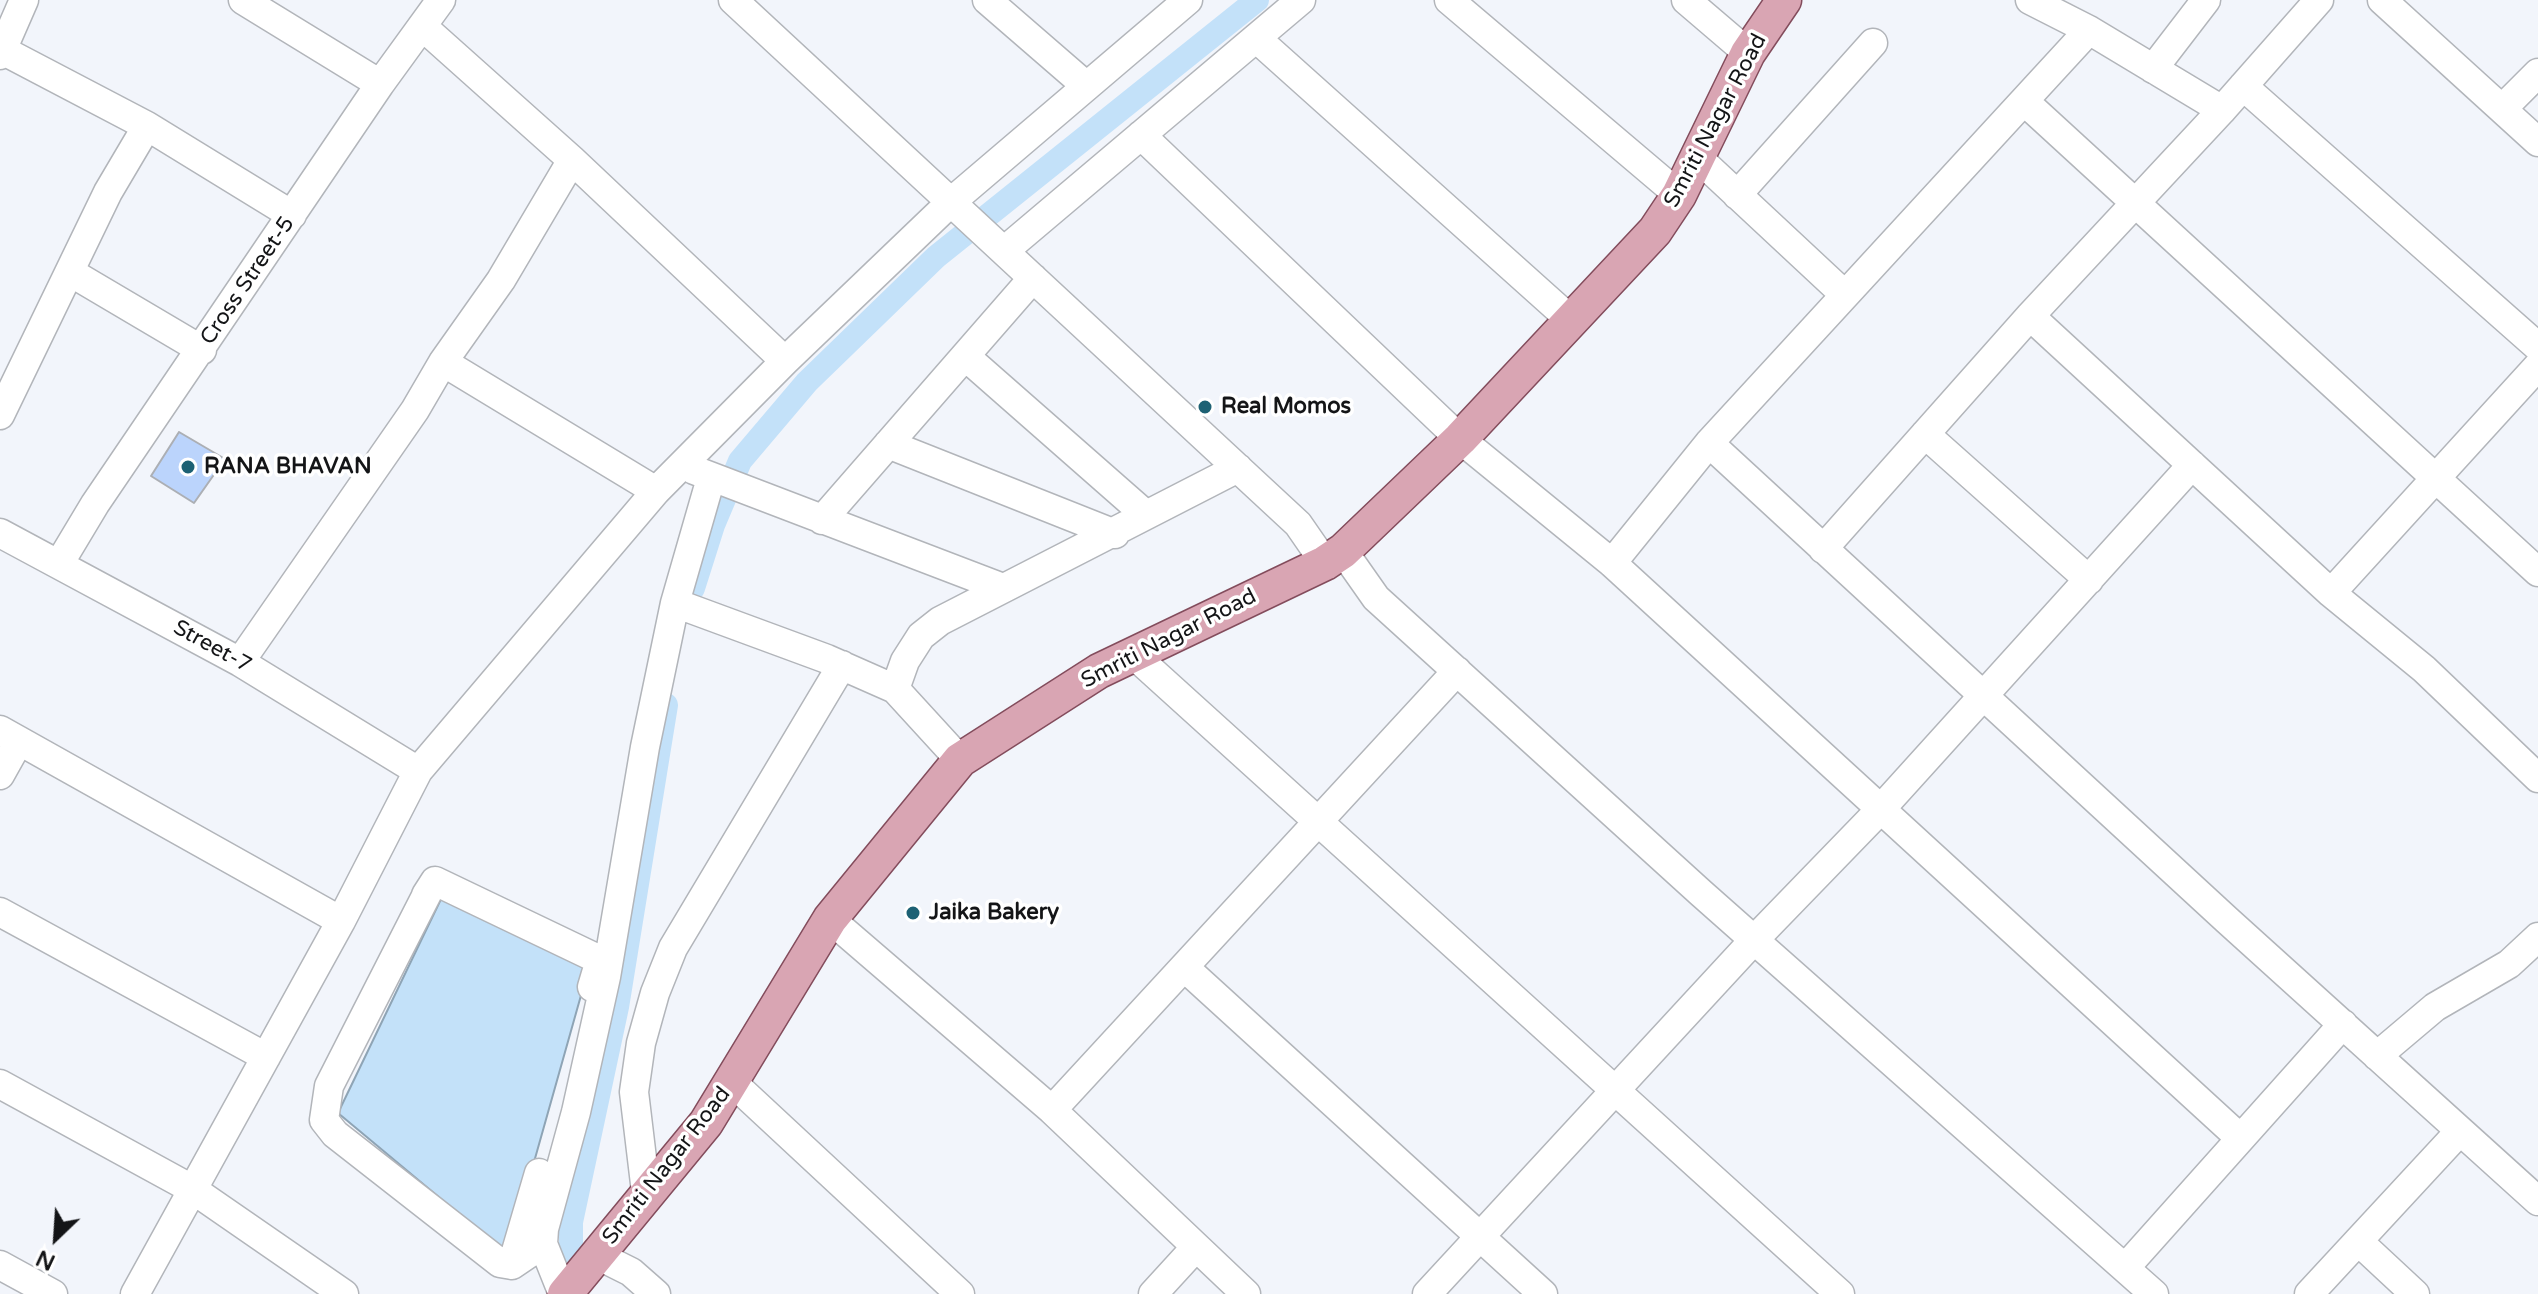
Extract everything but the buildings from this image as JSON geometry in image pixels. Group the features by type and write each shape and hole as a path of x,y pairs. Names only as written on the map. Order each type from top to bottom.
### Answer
{"main road":[{"name":"Smriti Nagar Road","path":"564,1294 706,1123 830,919 960,760 1099,671 1334,557 1460,439 1573,322 1655,231 1679,195 1748,53 1784,0"}],"street":[{"path":"24,0 1,52 147,126 292,215"},
{"path":"243,0 380,84"},
{"name":"Cross Street-5","path":"59,564 95,504 380,84 441,0"},
{"path":"733,0 1376,598 1754,940 2154,1294"},
{"path":"987,0 1084,84"},
{"path":"135,1294 341,921 418,771 656,491 785,361 951,202 1084,84 1188,0"},
{"path":"1004,251 1301,0"},
{"path":"1449,0 1679,195"},
{"path":"1686,0 1748,53"},
{"path":"2030,0 2089,30 2222,110"},
{"path":"2153,69 2206,0"},
{"path":"1823,549 2030,316 2222,110 2319,0"},
{"path":"2382,0 2538,142"},
{"path":"422,26 572,160 785,361"},
{"path":"1612,563 1709,443 2089,30"},
{"path":"1256,38 1573,322"},
{"path":"1737,195 1873,43"},
{"path":"2502,109 2538,73"},
{"path":"2243,86 2538,347"},
{"path":"2024,101 2538,572"},
{"path":"0,415 108,192 147,126"},
{"path":"1141,135 1460,439 1612,563 1879,811 2240,1138"},
{"path":"1697,157 1845,295"},
{"path":"240,662 501,280 572,160"},
{"path":"70,272 202,350"},
{"path":"822,520 1033,278"},
{"path":"2030,316 2331,593 2424,669 2538,778"},
{"path":"965,356 1146,515"},
{"path":"443,362 656,491"},
{"path":"2331,593 2538,366"},
{"path":"1925,434 2089,580"},
{"path":"1709,443 2377,1056 2460,1131 2534,1190"},
{"path":"888,444 1115,534"},
{"path":"682,465 1003,588"},
{"path":"1427,1294 1754,940 1879,811 2192,465"},
{"path":"895,689 905,661 921,636 940,621 1115,534 1238,468"},
{"path":"564,1294 543,1244 609,958 645,747 675,603 711,478"},
{"name":"Street-7","path":"0,533 240,662 418,771"},
{"path":"675,603 842,665 895,689 960,760"},
{"path":"1133,654 1840,1294"},
{"path":"646,1192 634,1092 641,1043 655,993 673,948 842,665"},
{"path":"1052,1110 1457,671"},
{"path":"0,775 10,736 341,921"},
{"path":"435,881 600,960 512,1265 486,1255 335,1134 324,1120 329,1086 435,881"},
{"path":"467,887 609,958"},
{"path":"0,912 266,1057"},
{"path":"830,919 1052,1110 1246,1294"},
{"path":"2377,1056 2435,1007 2509,964 2538,937"},
{"path":"1184,967 1543,1294"},
{"path":"2125,1268 2343,1024"},
{"path":"733,1083 960,1294"},
{"path":"0,1084 192,1189 344,1294"},
{"path":"2309,1294 2460,1131"},
{"path":"2358,1241 2415,1294"},
{"path":"512,1265 543,1244"},
{"path":"1153,1294 1196,1247"},
{"path":"597,1255 629,1283 656,1294"},
{"path":"0,1265 53,1294"}],"water":[{"path":"442,897 589,967 512,1240 501,1249 338,1113"}],"waterway":[{"path":"693,588 713,525 740,461 807,382 936,257 1257,0"},
{"path":"571,1292 571,1222 617,1007 666,705"}],"place":[{"name":"Real Momos","path":"1205,407"},
{"name":"RANA BHAVAN","path":"188,467"},
{"name":"Jaika Bakery","path":"913,913"}]}
